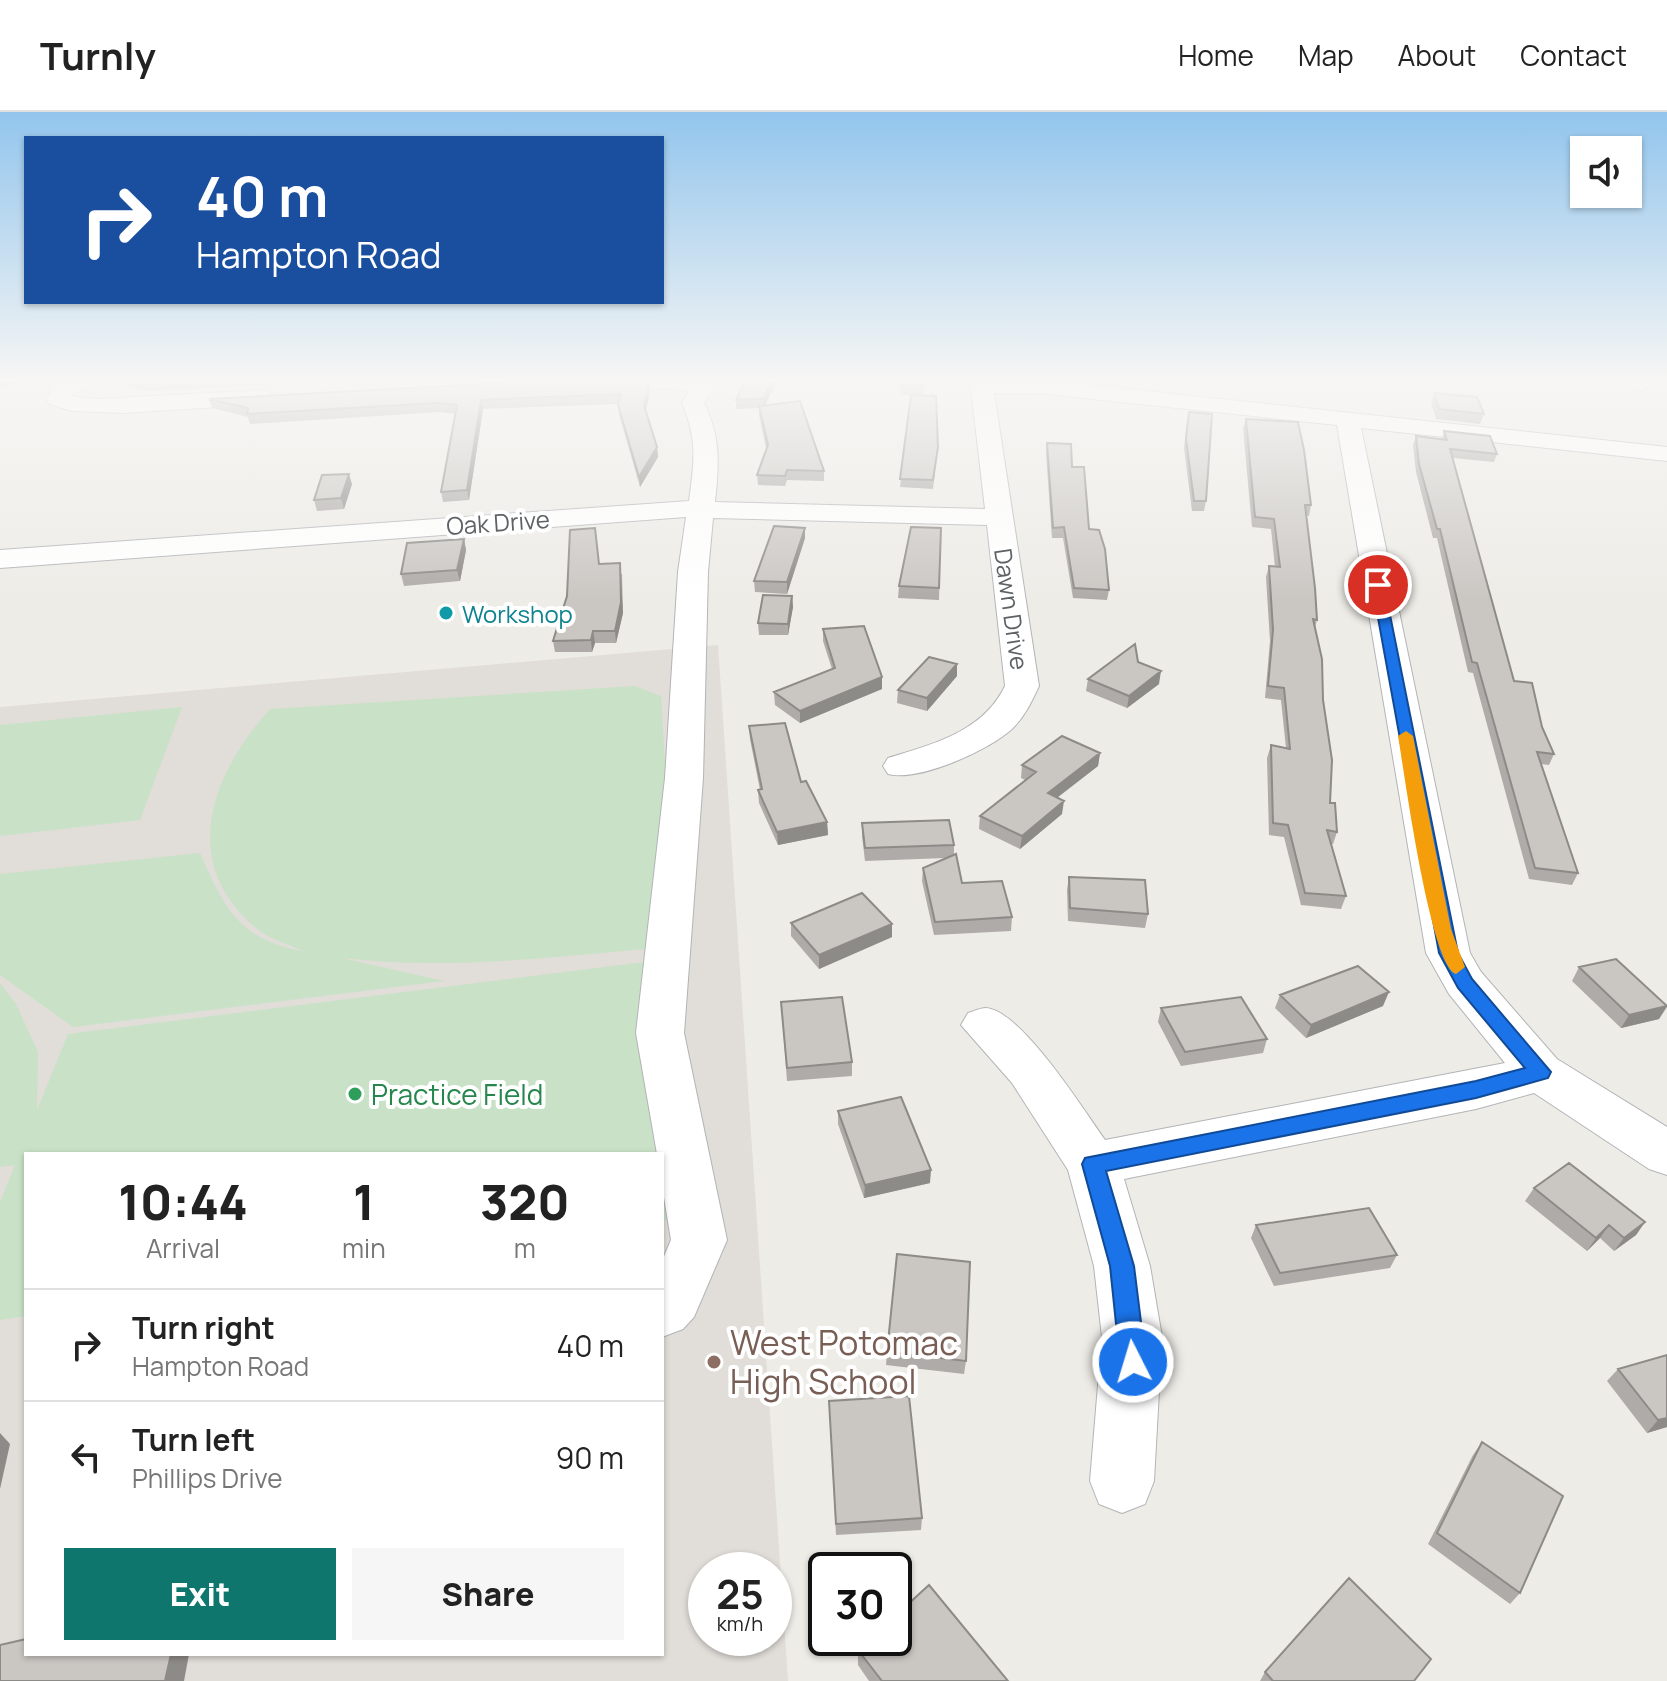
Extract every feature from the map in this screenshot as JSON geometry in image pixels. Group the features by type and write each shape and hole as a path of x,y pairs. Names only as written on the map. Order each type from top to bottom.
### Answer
{"street":[{"path":"664,1308 674,1299 699,1240 660,1033 692,652 693,572 706,453"},
{"name":"Dawn Drive","path":"901,766 981,737 1017,703 1022,677 989,453"},
{"path":"1354,453 1445,941 1465,983 1540,1072 1667,1154"},
{"name":"Oak Drive","path":"0,559 700,509 997,517"},
{"path":"985,1025 1029,1070 1093,1164 1122,1266 1132,1337 1122,1481"},
{"path":"1093,1164 1476,1090 1540,1072"}],"shaded area":[{"name":"West Potomac High School","path":"718,645 779,1552 688,1552 688,1656 786,1656 788,1681 0,1681 0,707"}],"green space":[{"path":"635,686 661,696 666,778 645,949 456,963 342,958 444,981 73,1027 0,975 0,874 200,853 218,891 237,919 264,939 305,952 261,932 232,902 217,875 210,847 212,818 219,789 232,761 270,709"},
{"path":"182,707 140,820 0,836 0,725"},
{"name":"Practice Field","path":"652,961 677,1219 664,1221 664,1152 24,1152 24,1316 0,1320 0,1202 15,1165 0,1167 0,983 16,1004 38,1052 37,1110 68,1034"}],"building":[{"path":"448,453 473,453 467,490 441,492"},
{"path":"632,453 653,453 639,477"},
{"path":"765,453 818,453 824,471 787,470 785,476 757,475"},
{"path":"903,453 937,453 933,480 900,479"},
{"path":"1048,453 1071,453 1072,467 1084,467 1089,529 1099,530 1105,549 1109,590 1074,588 1064,527 1053,528"},
{"path":"1188,453 1209,453 1206,501 1194,501"},
{"path":"1249,453 1304,453 1311,505 1305,505 1317,620 1313,619 1322,659 1323,700 1332,760 1330,803 1335,803 1337,832 1327,830 1346,896 1305,893 1288,825 1273,823 1271,745 1290,749 1284,688 1268,686 1273,630 1269,566 1280,567 1274,519 1255,517"},
{"path":"1418,453 1451,453 1514,681 1532,683 1542,727 1554,754 1537,752 1578,873 1535,868 1477,663 1472,662 1440,529 1437,529"},
{"path":"349,474 341,498 314,500 322,475"},
{"path":"774,526 805,528 787,582 754,581"},
{"path":"911,527 941,528 939,588 899,586"},
{"path":"595,528 599,564 620,563 621,602 615,631 593,631 591,640 553,641 567,596 570,530"},
{"path":"464,539 457,570 401,574 407,543"},
{"path":"763,595 792,596 788,624 758,623"},
{"path":"864,626 882,677 800,711 774,692 835,668 823,629"},
{"path":"1135,644 1138,662 1161,671 1129,696 1088,679"},
{"path":"929,657 957,664 927,698 898,690"},
{"path":"785,723 801,782 806,781 827,822 777,832 758,790 762,789 749,726"},
{"path":"1062,736 1100,753 1048,793 1064,801 1022,836 980,816 1036,772 1022,765"},
{"path":"949,820 954,845 865,848 862,823"},
{"path":"956,854 962,883 1002,881 1012,917 935,922 923,868"},
{"path":"1069,877 1145,880 1148,914 1070,908"},
{"path":"862,893 892,924 819,955 791,923"},
{"path":"1616,959 1667,1006 1629,1015 1579,967"},
{"path":"1358,966 1389,992 1311,1025 1280,995"},
{"path":"842,997 852,1062 787,1068 781,1002"},
{"path":"1241,997 1267,1039 1185,1052 1161,1008"},
{"path":"901,1097 931,1170 865,1185 838,1111"},
{"path":"1569,1163 1645,1222 1624,1238 1609,1225 1596,1238 1534,1188"},
{"path":"1369,1208 1397,1255 1280,1273 1256,1225"},
{"path":"897,1254 970,1262 966,1361 887,1352"},
{"path":"1667,1355 1667,1418 1658,1420 1618,1369"},
{"path":"909,1396 922,1518 836,1524 829,1401"},
{"path":"1482,1442 1563,1496 1520,1593 1437,1533"},
{"path":"1349,1578 1431,1659 1414,1681 1273,1681 1265,1672"},
{"path":"929,1585 1008,1681 882,1681 863,1656 912,1656 912,1601"},
{"path":"24,1639 24,1656 171,1656 165,1681 0,1681 0,1645"}],"slow traffic":[{"path":"1406,736 1441,929 1456,967"}],"place":[{"name":"Workshop","path":"446,613"},
{"name":"Practice Field","path":"355,1094"},
{"name":"West Potomac High School","path":"714,1362"}],"route":[{"path":"1133,1362 1122,1266 1093,1164 1476,1090 1540,1072 1465,983 1448,953 1378,585"}]}
